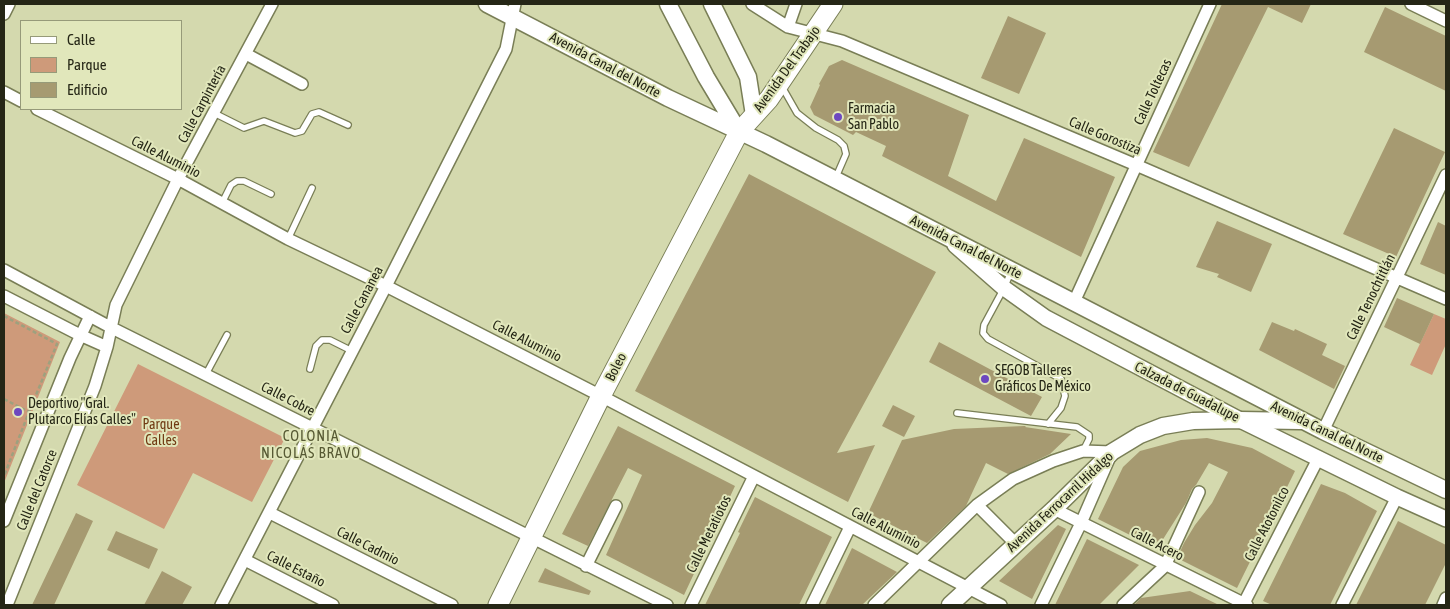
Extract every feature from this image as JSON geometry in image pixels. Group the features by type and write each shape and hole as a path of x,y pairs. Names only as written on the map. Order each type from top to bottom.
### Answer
{"main road":[{"name":"Avenida Canal del Norte","path":"487,4 514,10 668,98 835,180 1305,422 1446,490"},
{"path":"668,4 706,77 739,132"},
{"path":"712,4 748,77 754,115"},
{"name":"Avenida Del Trabajo","path":"739,132 769,99 833,4"},
{"name":"Boleo","path":"498,605 601,396 739,132"},
{"name":"Avenida Ferrocarril Hidalgo","path":"950,605 1054,510 1112,452 1140,435 1163,426 1193,420 1305,422"}],"street":[{"path":"4,14 9,4"},
{"name":"Calle Gorostiza","path":"752,4 788,28 842,41 1446,299"},
{"path":"788,28 796,4"},
{"name":"Calle Toltecas","path":"1074,302 1210,4"},
{"name":"Calle Carpintería","path":"112,328 116,305 178,180 246,54 268,5"},
{"path":"1417,5 1446,21"},
{"name":"Calle Cananea","path":"221,605 506,49 514,10"},
{"path":"246,54 302,84"},
{"path":"4,92 20,100"},
{"name":"Calle Aluminio","path":"39,110 178,180 288,239 386,286 601,396 1000,605"},
{"name":"Calle Tenochtitlán","path":"1323,431 1446,175"},
{"name":"Calzada de Guadalupe","path":"946,237 1004,288 1046,318 1240,420 1446,519"},
{"name":"Calle Cobre","path":"4,270 112,328 667,605"},
{"path":"4,296 80,335 108,346"},
{"name":"Calle del Catorce","path":"4,521 80,335 90,316"},
{"name":"Calle del Catorce","path":"7,605 95,386 112,328"},
{"path":"874,605 977,505 1013,480 1053,461 1084,451 1112,452 1081,523 1040,605"},
{"name":"Calle Atotonilco","path":"1245,605 1318,457"},
{"name":"Calle Metatiotos","path":"691,605 754,476"},
{"path":"1123,605 1165,566 1199,492"},
{"path":"1342,605 1397,497"},
{"path":"977,505 1016,544"},
{"path":"586,566 616,506"},
{"name":"Calle Acero","path":"1054,510 1245,605"},
{"name":"Calle Cadmio","path":"270,512 452,605"},
{"path":"812,605 850,527"},
{"name":"Calle Estaño","path":"245,560 318,602 333,605"},
{"path":"1443,605 1446,598"}],"lane":[{"path":"780,83 797,113 844,146 846,154 835,180"},
{"path":"214,113 244,128 264,121 295,133 302,131 312,114 319,112 348,124"},
{"path":"222,203 231,185 237,181 244,181 271,194"},
{"path":"288,239 312,188"},
{"path":"1011,270 1004,288 984,325 983,333 988,339 1061,379 1065,396 1061,408 1048,424"},
{"path":"206,374 227,335"},
{"path":"310,369 316,346 322,340 330,340 352,351"},
{"path":"957,413 1077,426 1086,432 1089,439 1084,451"}],"path":[{"path":"4,316 57,344 4,476"},
{"path":"4,399 29,412"}],"green space":[{"name":"Deportivo \"Gral. Plutarco Elías Calles\"","path":"4,313 60,342 4,483"},
{"path":"1434,314 1446,319 1446,344 1432,375 1410,365"},
{"name":"Parque Calles","path":"138,364 285,438 252,502 193,473 164,529 77,485"}],"building":[{"path":"1222,4 1311,4 1302,23 1268,7 1189,167 1153,152"},
{"path":"1385,7 1446,36 1446,91 1364,52"},
{"path":"1008,16 1046,33 1019,94 981,78"},
{"path":"842,60 969,115 948,176 996,201 1024,138 1115,177 1081,257 882,156 886,146 856,132 853,135 814,115 810,107 819,84 829,66"},
{"path":"1394,128 1445,152 1396,257 1343,234"},
{"path":"749,174 936,272 837,453 875,445 848,502 635,391"},
{"path":"1217,221 1272,244 1251,292 1217,277 1219,274 1196,267"},
{"path":"1438,222 1446,226 1446,275 1420,264"},
{"path":"1397,298 1434,314 1420,344 1384,327"},
{"path":"1272,322 1294,331 1295,329 1327,344 1322,355 1345,366 1334,389 1259,350"},
{"name":"SEGOB Talleres Gráficos De México","path":"939,342 1042,397 1031,416 929,362"},
{"path":"893,405 915,416 904,437 882,426"},
{"path":"618,426 735,486 684,595 606,555 642,475 628,468 588,546 562,534"},
{"path":"1026,426 1071,434 1050,454 1008,474 986,463 966,506 927,543 868,513 902,440 954,429"},
{"path":"1207,438 1252,448 1295,471 1237,588 1177,558 1195,525 1212,503 1228,472 1209,463 1160,544 1152,546 1098,519 1123,467 1140,451 1181,440"},
{"path":"1321,484 1345,493 1377,511 1330,605 1272,605 1263,601"},
{"path":"755,497 832,537 799,605 705,605 740,533 738,532"},
{"path":"76,513 93,521 54,605 32,605"},
{"path":"1398,521 1446,545 1446,563 1425,605 1356,605"},
{"path":"1058,525 1066,529 1032,599 999,581"},
{"path":"116,531 158,549 149,569 107,550"},
{"path":"1087,539 1139,565 1099,605 1055,605"},
{"path":"852,548 897,572 862,605 825,605"},
{"path":"545,568 591,591 589,595 538,582"},
{"path":"162,571 192,587 182,605 144,605"},
{"path":"1190,591 1219,605 1134,605 1141,598"}],"place":[{"name":"Farmacia San Pablo","path":"838,117"},
{"name":"SEGOB Talleres Gráficos De México","path":"985,379"},
{"name":"Deportivo \"Gral. Plutarco Elías Calles\"","path":"18,412"}],"district":[{"name":"COLONIA NICOLÁS BRAVO","path":"311,444"}]}
